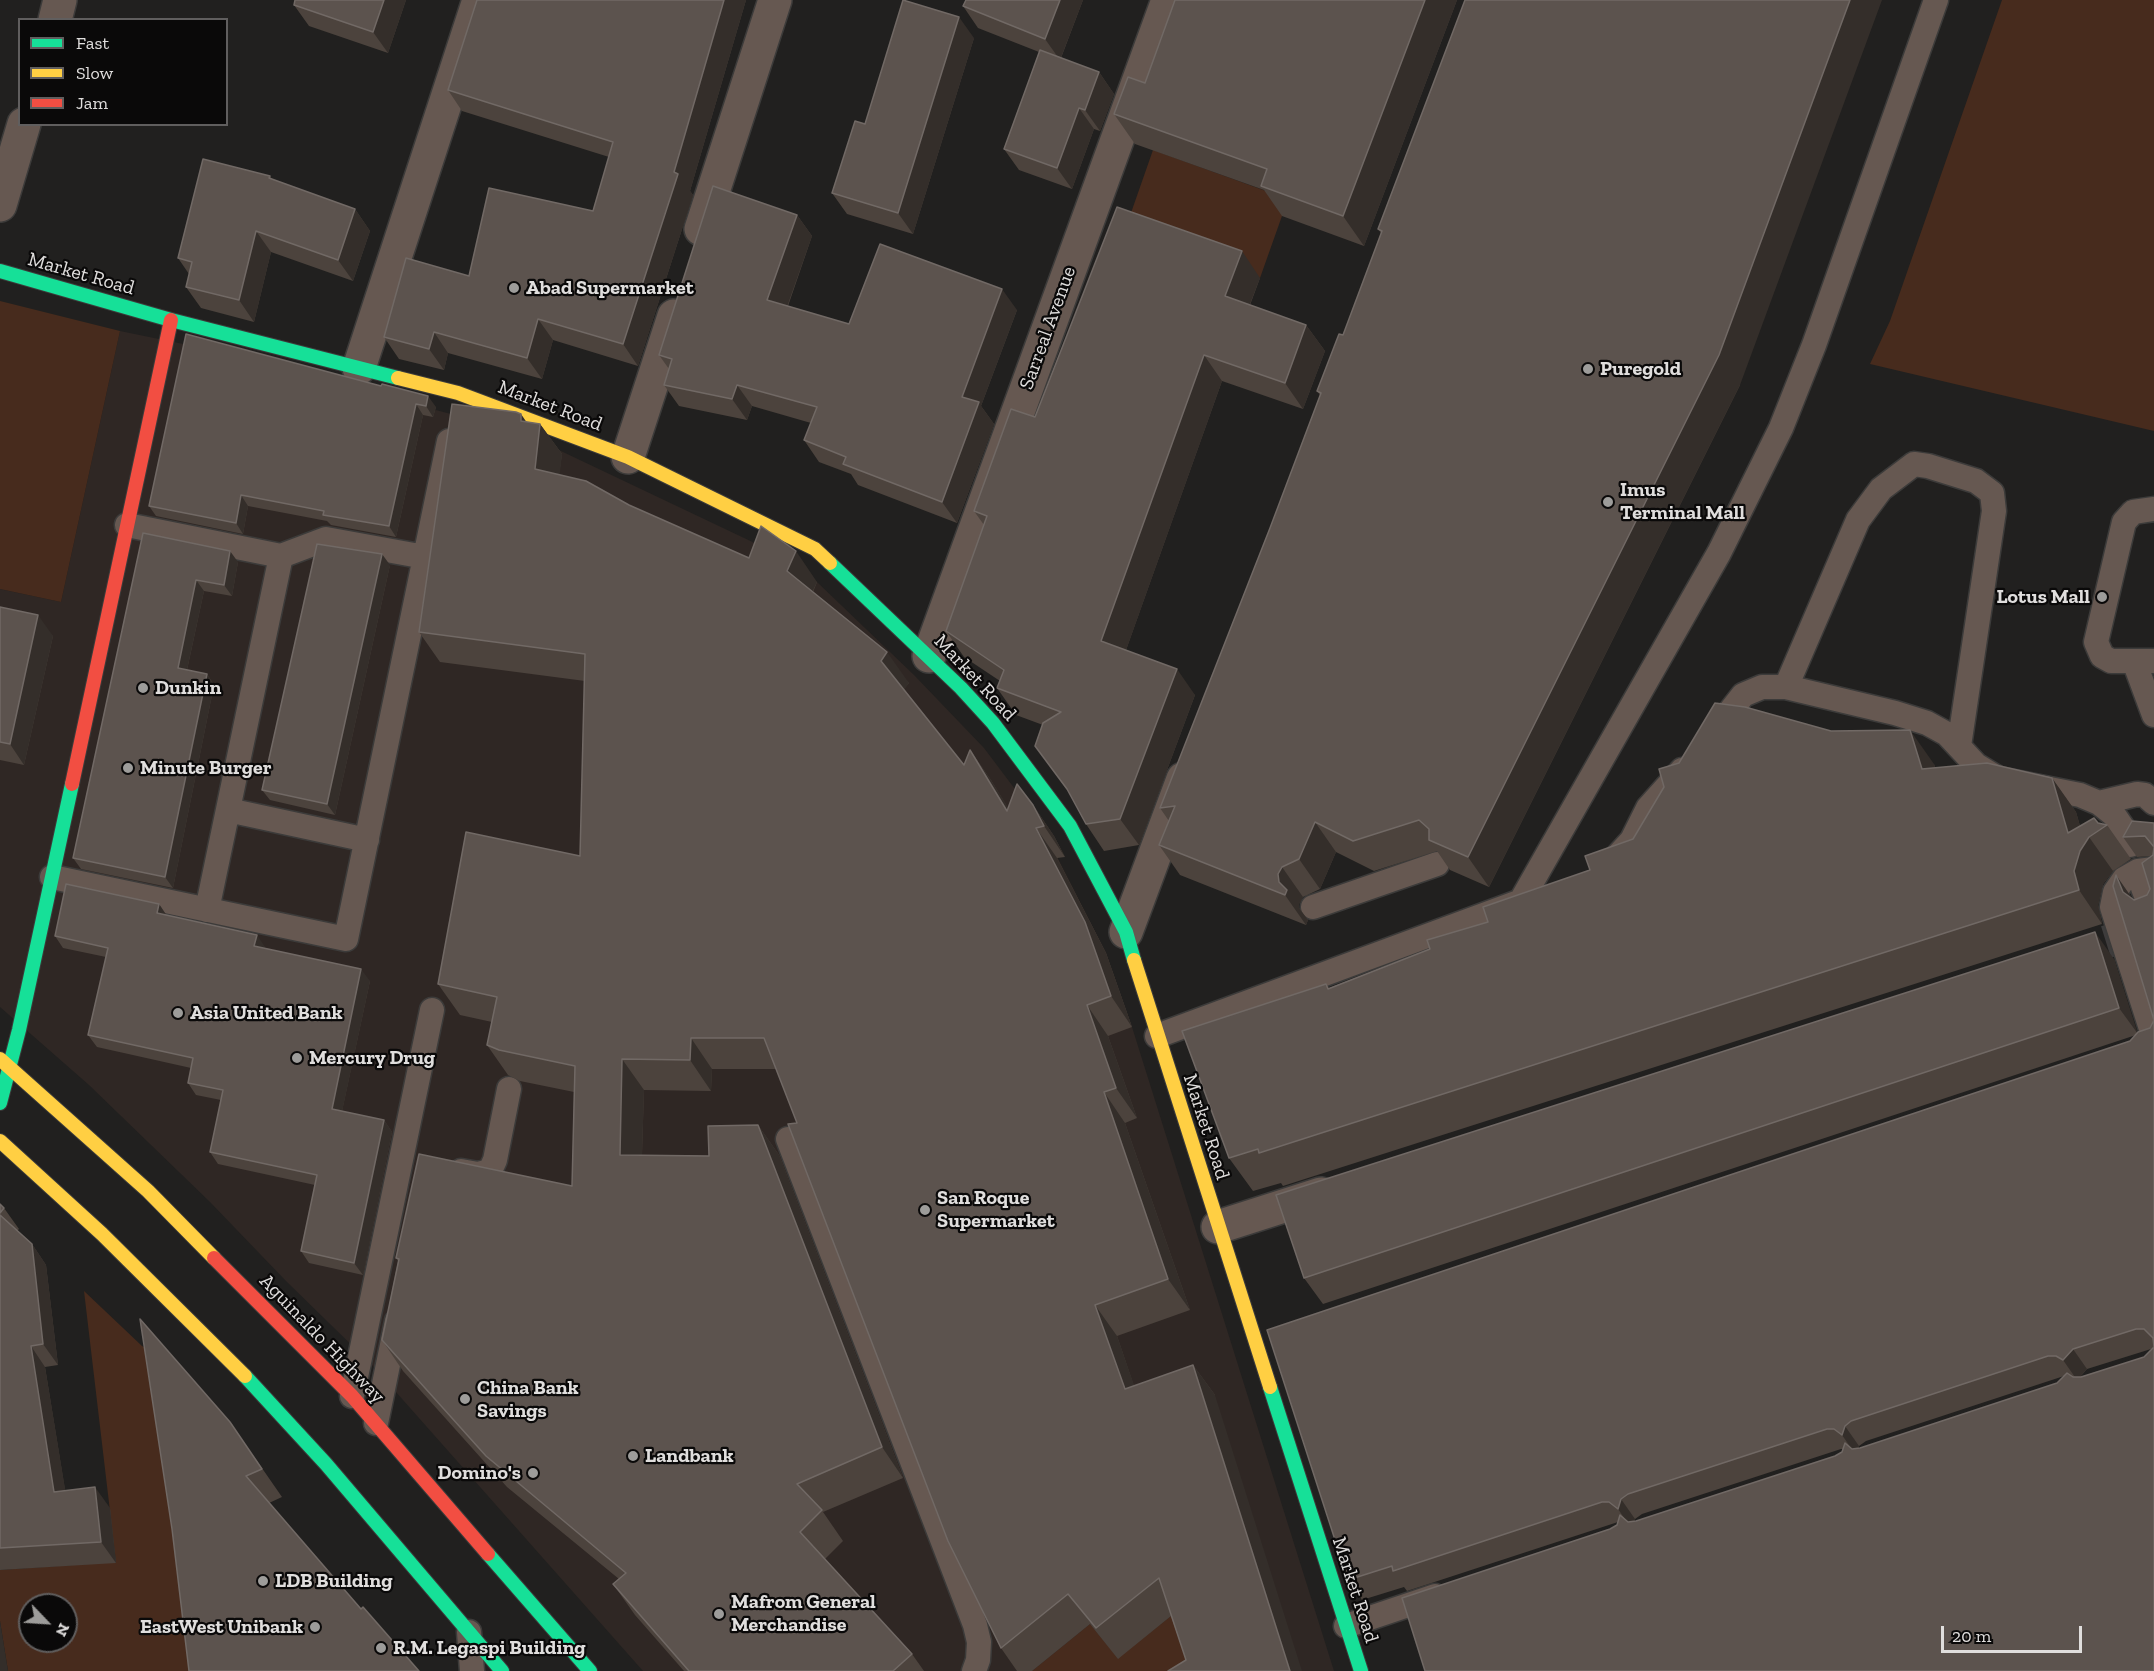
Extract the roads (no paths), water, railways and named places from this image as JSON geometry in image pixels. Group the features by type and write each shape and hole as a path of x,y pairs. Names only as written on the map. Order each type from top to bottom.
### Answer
{"main road":[{"name":"Market Road","path":"0,271 171,320 458,393 628,457 816,549 929,656 993,723 1041,785 1094,868 1126,932 1156,1036 1361,1671"},
{"path":"0,1103 5,1064 52,877 171,320"},
{"name":"Aguinaldo Highway","path":"5,1064 148,1191 351,1396 590,1671"},
{"path":"0,1141 102,1234 219,1348 326,1464 502,1671"}],"street":[{"path":"56,18 60,0"},
{"path":"359,368 479,0"},
{"path":"693,256 775,0"},
{"name":"Sarreal Avenue","path":"929,656 1168,0"},
{"path":"0,206 23,126"},
{"path":"628,457 682,290"},
{"path":"1126,932 1193,752"},
{"path":"1218,1227 1355,1184"}],"lane":[{"path":"1521,902 1714,563 1781,428 1818,334 1936,0"},
{"path":"52,877 346,939 458,393"},
{"path":"1786,687 1858,520 1881,489 1914,464 1976,481 1992,493 1994,511 1959,746"},
{"path":"2154,509 2133,513 2124,522 2097,635 2098,650 2102,656 2111,661 2144,661 2154,715"},
{"path":"127,525 280,556 326,539 424,557"},
{"path":"207,910 280,556"},
{"path":"1596,873 1618,858 1632,840 1648,808 1699,753 1743,695 1762,687 1786,687 1926,723 1947,734 1976,765 1999,779 2080,795 2098,803 2114,815 2125,831 2130,845"},
{"path":"2098,803 2137,794 2145,795 2154,803"},
{"path":"228,810 367,840"},
{"path":"1313,907 1437,864"},
{"path":"2149,887 2138,871 2124,879 2115,892 2112,908 2154,1038"},
{"path":"1156,1036 1553,889"},
{"path":"351,1396 432,1010"},
{"path":"438,1170 478,1174 490,1171 495,1160 509,1089"},
{"path":"788,1139 975,1625 979,1642 978,1660 974,1671"},
{"path":"376,1423 402,1296"},
{"path":"1255,1342 1278,1335"},
{"path":"1346,1626 1456,1590"},
{"path":"469,1632 472,1671"}],"tunnel":[{"path":"2106,942 2154,927"}],"place":[{"name":"Abad Supermarket","path":"514,288"},
{"name":"Puregold","path":"1588,369"},
{"name":"Imus Terminal Mall","path":"1608,502"},
{"name":"Lotus Mall","path":"2102,597"},
{"name":"Dunkin","path":"143,688"},
{"name":"Minute Burger","path":"128,768"},
{"name":"Asia United Bank","path":"178,1013"},
{"name":"Mercury Drug","path":"297,1058"},
{"name":"San Roque Supermarket","path":"925,1210"},
{"name":"China Bank Savings","path":"465,1399"},
{"name":"Landbank","path":"633,1456"},
{"name":"Domino's","path":"533,1473"},
{"name":"LDB Building","path":"263,1581"},
{"name":"Mafrom General Merchandise","path":"719,1614"},
{"name":"EastWest Unibank","path":"315,1627"},
{"name":"R.M. Legaspi Building","path":"381,1648"}]}
